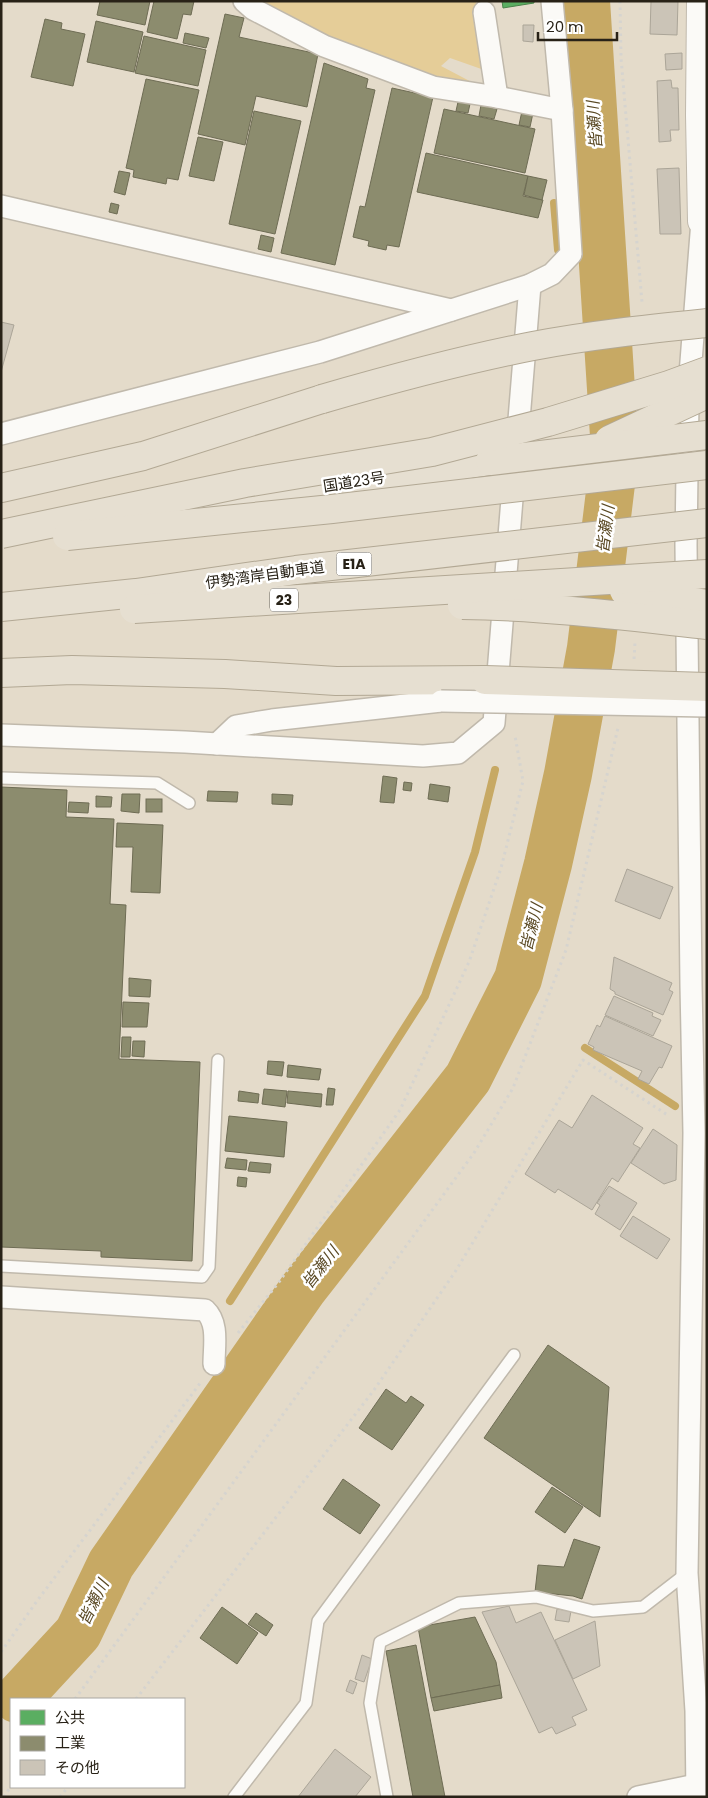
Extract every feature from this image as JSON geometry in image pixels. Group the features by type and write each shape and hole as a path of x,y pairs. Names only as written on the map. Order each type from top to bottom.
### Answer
{"highway":[{"path":"1,488 143,456 322,399 416,372 533,346 707,322"},
{"path":"1,533 245,483 432,452 548,422 669,385 707,371"},
{"path":"588,450 707,394"},
{"name":"国道23号","path":"1,533 490,461 707,435"},
{"path":"1,543 332,508 707,465"},
{"name":"伊勢湾岸自動車道","path":"1,607 136,592 296,570 707,523"},
{"name":"23","path":"1,618 707,574"},
{"path":"568,582 707,604"},
{"path":"136,592 237,614 390,604 490,605 707,625"},
{"path":"1,673 72,670 225,674 336,681 485,680 707,687"}],"street":[{"path":"244,1 253,9 324,46 433,87 497,96 562,110"},
{"path":"1,434 320,352 530,285 552,274 571,254 562,110 552,1"},
{"path":"638,1797 697,1791 696,1711 687,1573 698,1366 701,1137 691,994 698,774 686,545 688,400 704,222 701,1"},
{"path":"484,12 497,96"},
{"path":"1,206 451,310"},
{"path":"1,735 217,744 423,756 458,753 494,723 530,285"},
{"path":"217,744 236,726 272,720 440,701 707,706"},
{"path":"1,1297 205,1310 211,1315 215,1332 214,1364"}],"lane":[{"path":"1,778 157,783 189,803"},
{"path":"1,1266 202,1277 209,1267 218,1060"},
{"path":"234,1797 306,1703 318,1621 514,1355"},
{"path":"388,1797 370,1703 380,1642 459,1603 536,1597 593,1611 643,1607 687,1573"}],"path":[{"path":"620,1 621,58 642,304"},
{"path":"634,662 635,642"},
{"path":"76,1698 474,1153 513,1088 566,950 620,720"},
{"path":"1,1652 214,1364 279,1282 400,1110 469,962 502,868 523,781 513,728 494,723"},
{"path":"137,1698 374,1390 455,1272 583,1060 701,1137"}],"shaded area":[{"path":"255,1 476,1 487,71 450,58 441,66 481,87 442,81 378,60"}],"building: 公共":[{"path":"502,1 534,1 534,3 503,8"}],"building: 工業":[{"path":"100,1 150,1 145,25 97,15"},
{"path":"154,1 194,1 191,15 183,14 177,39 147,32"},
{"path":"225,14 244,18 239,37 318,54 307,107 256,96 245,145 198,134"},
{"path":"45,19 62,23 61,29 85,34 73,86 31,77"},
{"path":"96,21 143,32 134,72 87,62"},
{"path":"185,33 209,38 206,48 183,43"},
{"path":"144,36 206,50 198,86 135,73"},
{"path":"324,63 368,79 366,88 375,90 335,265 281,253"},
{"path":"146,79 199,90 178,180 167,178 166,184 133,177 134,170 126,168"},
{"path":"392,88 433,97 399,247 387,245 386,250 368,246 369,241 353,237 360,206 365,207"},
{"path":"458,102 470,104 468,113 456,111"},
{"path":"481,105 497,109 494,119 479,116"},
{"path":"444,109 535,129 525,173 434,153"},
{"path":"254,111 301,121 275,234 229,224"},
{"path":"522,111 533,113 530,127 519,125"},
{"path":"198,137 223,142 214,181 189,176"},
{"path":"426,153 528,176 523,196 543,200 538,218 417,192"},
{"path":"119,171 130,173 125,195 114,192"},
{"path":"528,176 547,180 542,200 524,195"},
{"path":"111,203 119,205 117,214 109,212"},
{"path":"261,235 274,238 271,252 258,249"},
{"path":"383,776 397,778 394,803 380,802"},
{"path":"404,782 412,783 411,791 403,790"},
{"path":"430,784 450,787 448,802 428,799"},
{"path":"1,787 67,790 66,817 114,819 110,904 126,905 119,1059 200,1062 192,1261 101,1257 101,1251 1,1247"},
{"path":"208,791 238,792 237,802 207,801"},
{"path":"122,794 140,794 139,813 121,811"},
{"path":"272,794 293,795 292,805 272,804"},
{"path":"96,796 112,797 111,807 96,807"},
{"path":"146,799 162,799 162,812 146,812"},
{"path":"69,802 89,803 88,813 68,812"},
{"path":"117,823 163,825 160,893 131,892 133,847 116,847"},
{"path":"129,978 151,980 150,997 129,996"},
{"path":"123,1002 149,1003 147,1027 122,1027"},
{"path":"122,1037 131,1037 130,1057 121,1057"},
{"path":"133,1041 145,1041 144,1057 132,1056"},
{"path":"268,1061 284,1062 282,1076 267,1074"},
{"path":"288,1065 321,1069 319,1080 287,1077"},
{"path":"328,1088 335,1089 333,1105 326,1105"},
{"path":"264,1089 287,1091 285,1107 262,1104"},
{"path":"239,1091 259,1094 258,1103 238,1101"},
{"path":"288,1091 322,1094 321,1107 287,1103"},
{"path":"229,1116 287,1122 284,1157 225,1151"},
{"path":"227,1158 247,1160 246,1170 225,1168"},
{"path":"250,1162 271,1164 270,1173 248,1171"},
{"path":"238,1177 247,1178 246,1187 237,1186"},
{"path":"548,1345 609,1387 600,1517 484,1438"},
{"path":"386,1389 406,1403 411,1396 424,1405 392,1450 359,1428"},
{"path":"343,1479 380,1505 360,1534 323,1509"},
{"path":"552,1487 583,1507 565,1533 535,1512"},
{"path":"574,1539 600,1547 582,1599 573,1596 535,1592 538,1565 564,1567"},
{"path":"222,1607 258,1633 237,1664 200,1638"},
{"path":"256,1613 273,1625 266,1636 248,1624"},
{"path":"475,1617 496,1662 500,1685 431,1698 418,1627"},
{"path":"416,1645 445,1797 413,1797 386,1651"},
{"path":"500,1685 502,1698 434,1711 431,1698"}],"building: その他":[{"path":"651,1 678,1 677,35 650,34"},
{"path":"523,25 534,25 533,42 523,41"},
{"path":"682,53 682,69 666,70 665,54"},
{"path":"671,80 672,88 678,88 679,130 670,130 671,141 659,142 657,81"},
{"path":"679,168 681,234 660,234 657,169"},
{"path":"1,322 14,325 1,372"},
{"path":"627,869 673,887 660,919 615,901"},
{"path":"614,957 672,983 669,990 673,992 663,1015 615,994 610,989"},
{"path":"614,996 653,1013 652,1016 661,1020 653,1036 605,1015"},
{"path":"605,1016 672,1046 662,1068 659,1067 649,1084 638,1079 642,1071 593,1050 594,1047 588,1044 597,1025 600,1027"},
{"path":"592,1095 643,1128 633,1144 640,1148 618,1182 612,1178 592,1210 558,1189 555,1193 525,1174 559,1120 572,1128"},
{"path":"653,1129 677,1145 676,1180 664,1184 631,1163"},
{"path":"609,1186 637,1203 620,1230 595,1214 600,1205 597,1203"},
{"path":"633,1216 670,1239 657,1259 620,1236"},
{"path":"509,1606 516,1623 541,1612 587,1710 572,1717 576,1725 556,1734 552,1727 539,1733 482,1612"},
{"path":"557,1609 571,1611 569,1622 555,1620"},
{"path":"595,1621 600,1666 573,1679 555,1640"},
{"path":"362,1655 372,1659 364,1682 355,1679"},
{"path":"350,1680 357,1683 353,1694 346,1691"},
{"path":"335,1749 371,1777 355,1797 298,1797"}],"waterway":[{"name":"皆瀬川","path":"18,1698 78,1633 111,1564 303,1289 468,1078 518,979 548,864 568,774 591,648 615,451 586,1"},
{"path":"554,203 558,250"},
{"path":"230,1301 425,996 475,852 495,770"},
{"path":"585,1048 675,1106"}]}
